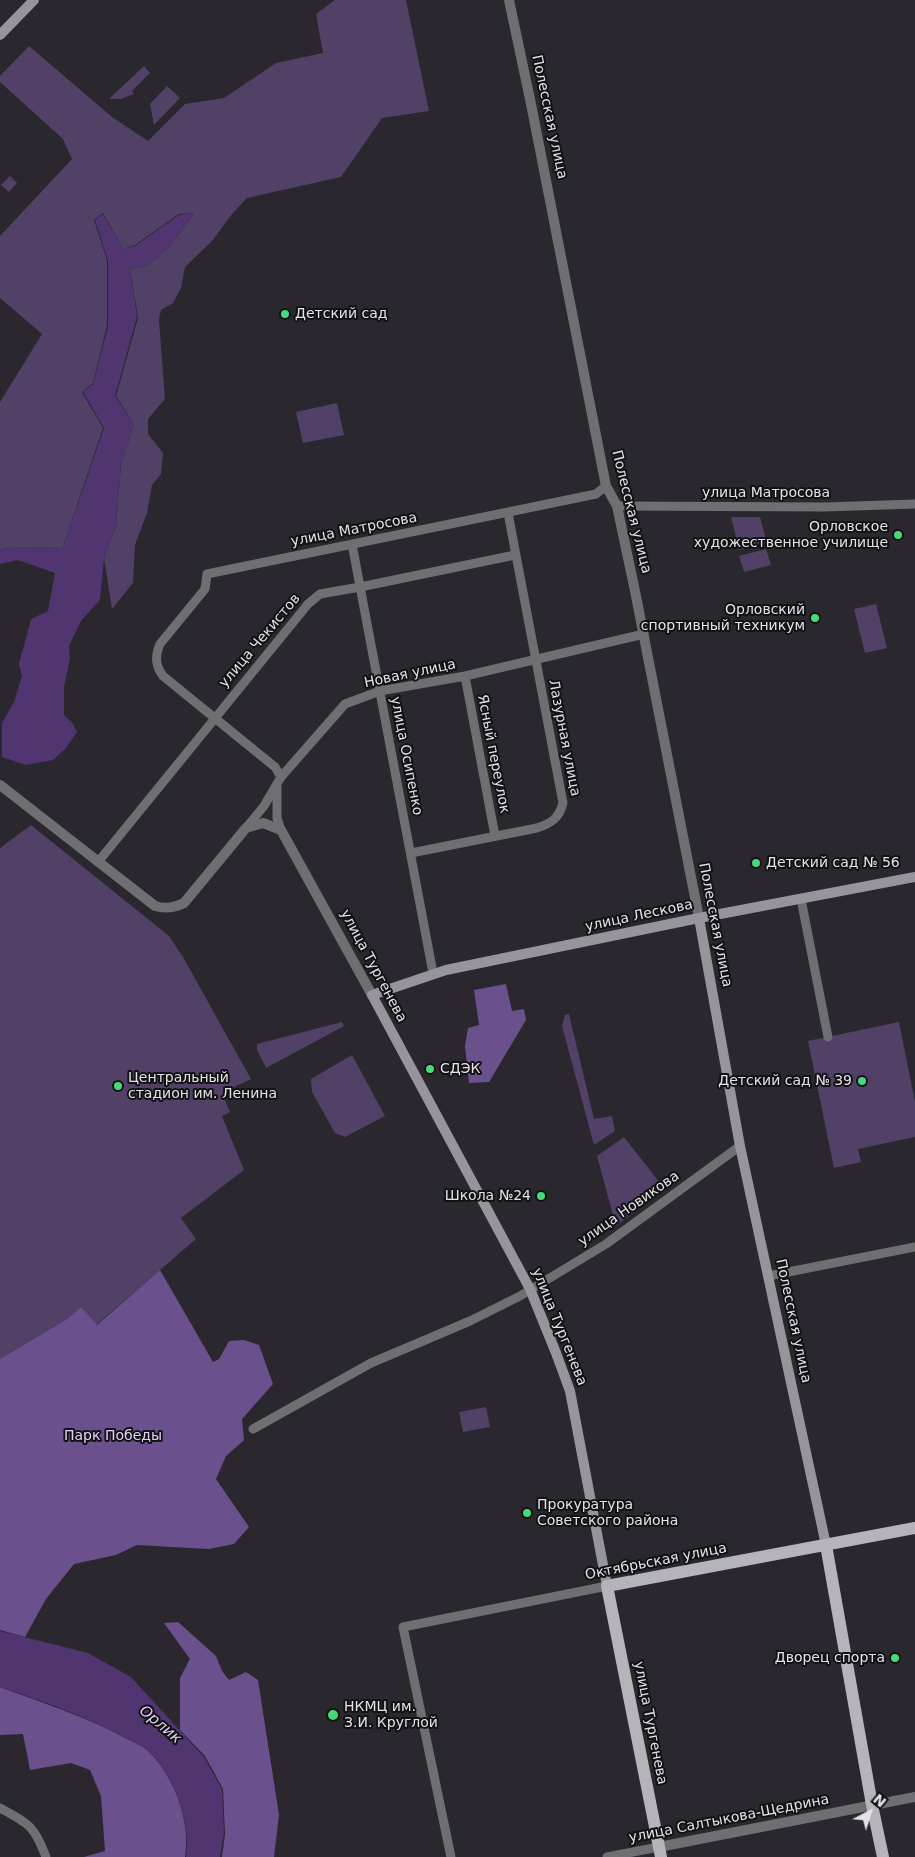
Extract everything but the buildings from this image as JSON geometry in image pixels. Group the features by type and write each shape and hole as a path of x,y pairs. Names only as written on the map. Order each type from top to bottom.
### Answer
{"main road":[{"path":"0,35 34,0"},
{"name":"улица Лескова","path":"372,995 433,973 698,918 915,877"},
{"name":"Полесская улица","path":"698,918 740,1146 826,1545 883,1857"},
{"name":"улица Тургенева","path":"372,995 530,1289 570,1391 660,1852"},
{"name":"Октябрьская улица","path":"607,1586 915,1528"}],"street":[{"name":"Полесская улица","path":"509,0 606,486 617,506 644,634 698,918"},
{"name":"улица Матросова","path":"216,717 163,676 156,662 156,653 160,644 206,589 207,574 596,494 606,486"},
{"name":"улица Матросова","path":"617,506 825,507 915,504"},
{"name":"Лазурная улица","path":"411,853 546,825 555,820 560,814 563,803 534,660 508,512"},
{"name":"улица Осипенко","path":"352,544 433,973"},
{"name":"улица Чекистов","path":"98,862 308,604 320,594 360,588 515,555"},
{"name":"Новая улица","path":"98,862 155,906 169,908 184,903 264,806 279,781 345,704 380,691 465,676 644,634"},
{"name":"Ясный переулок","path":"465,676 495,836"},
{"path":"216,717 276,767 279,781 277,818 281,830"},
{"path":"0,785 98,862"},
{"path":"246,828 263,823 270,824 281,830"},
{"name":"улица Тургенева","path":"281,830 372,995"},
{"path":"801,899 828,1037"},
{"name":"улица Новикова","path":"253,1429 371,1363 470,1321 530,1289 606,1244 740,1146"},
{"path":"768,1276 915,1247"},
{"name":"Октябрьская улица","path":"451,1857 403,1627 607,1586"},
{"name":"улица Салтыкова-Щедрина","path":"607,1857 660,1852 915,1797"},
{"path":"0,1808 22,1820 38,1836 46,1857"}],"shaded area":[{"path":"335,0 406,0 429,111 382,118 341,177 247,198 232,214 212,241 185,267 181,288 173,303 161,310 159,320 165,399 148,419 148,434 163,453 161,474 152,485 147,513 135,545 133,583 112,609 104,558 116,525 121,464 134,425 116,396 138,318 130,269 147,266 171,245 194,213 179,214 135,245 123,249 103,213 94,220 107,260 107,326 93,383 82,392 103,428 63,547 5,548 0,551 0,402 42,334 0,298 0,236 72,159 63,139 0,82 0,76 29,46 112,117 148,141 185,104 224,98 276,63 323,53 316,14"},
{"path":"144,66 150,73 132,91 134,94 121,99 109,99"},
{"path":"167,86 180,98 154,125 150,104"},
{"path":"10,176 17,183 9,192 1,185"},
{"path":"337,403 344,435 303,443 296,412"},
{"path":"731,517 760,517 767,543 739,550"},
{"path":"766,549 771,565 744,572 739,556"},
{"path":"876,604 887,648 865,653 854,609"},
{"name":"Центральный стадион им. Ленина","path":"31,825 169,936 183,957 251,1079 222,1093 230,1112 222,1116 244,1170 181,1218 196,1239 96,1325 81,1307 67,1319 0,1359 0,848"},
{"path":"569,1014 594,1119 612,1116 615,1131 594,1145 562,1026 565,1015"},
{"path":"342,1022 344,1026 266,1068 257,1050 257,1044"},
{"path":"899,1022 915,1102 915,1137 858,1149 861,1162 834,1168 808,1041"},
{"path":"352,1055 385,1116 345,1137 335,1133 312,1092 311,1079"},
{"path":"624,1137 664,1188 616,1226 597,1156"},
{"path":"486,1407 490,1427 463,1432 459,1412"}],"green space":[{"path":"506,984 512,1011 524,1009 526,1020 489,1082 469,1083 465,1046 468,1028 479,1025 474,990"},
{"name":"Парк Победы","path":"160,1270 213,1362 219,1359 229,1341 244,1340 259,1345 273,1384 242,1419 244,1440 226,1456 216,1479 249,1527 234,1544 209,1549 137,1545 116,1555 74,1564 46,1599 25,1637 0,1630 0,1359 67,1319 81,1307 97,1325"},
{"path":"178,1622 216,1656 222,1671 229,1680 246,1672 258,1680 279,1815 274,1857 222,1857 225,1834 223,1789 205,1756 180,1730 180,1678 190,1659 164,1623"},
{"path":"0,1687 96,1724 147,1750 165,1772 178,1799 185,1829 185,1857 84,1857 105,1851 101,1796 90,1770 71,1763 30,1770 23,1734 0,1735"}],"water":[{"path":"194,213 171,245 147,266 130,269 137,317 115,396 134,425 121,464 116,525 104,558 100,600 81,621 69,646 70,659 64,687 64,715 73,724 77,732 66,748 53,760 26,765 2,757 2,723 14,702 22,676 19,664 31,619 48,611 55,573 18,560 0,564 0,551 5,548 63,547 104,428 83,392 93,384 108,327 108,261 95,220 103,214 123,249 135,246 179,215"},
{"name":"Орлик","path":"0,1631 88,1653 131,1677 204,1757 222,1789 224,1833 220,1857 186,1857 186,1828 173,1785 157,1760 147,1750 81,1717 0,1687"}],"place":[{"name":"Детский сад","path":"285,314"},
{"name":"Орловское художественное училище","path":"898,535"},
{"name":"Орловский спортивный техникум","path":"815,618"},
{"name":"Детский сад № 56","path":"756,863"},
{"name":"СДЭК","path":"430,1069"},
{"name":"Детский сад № 39","path":"862,1081"},
{"name":"Центральный стадион им. Ленина","path":"118,1086"},
{"name":"Школа №24","path":"541,1196"},
{"name":"Прокуратура Советского района","path":"527,1513"},
{"name":"Дворец спорта","path":"895,1658"},
{"name":"НКМЦ им. З.И. Круглой","path":"333,1715"}]}
